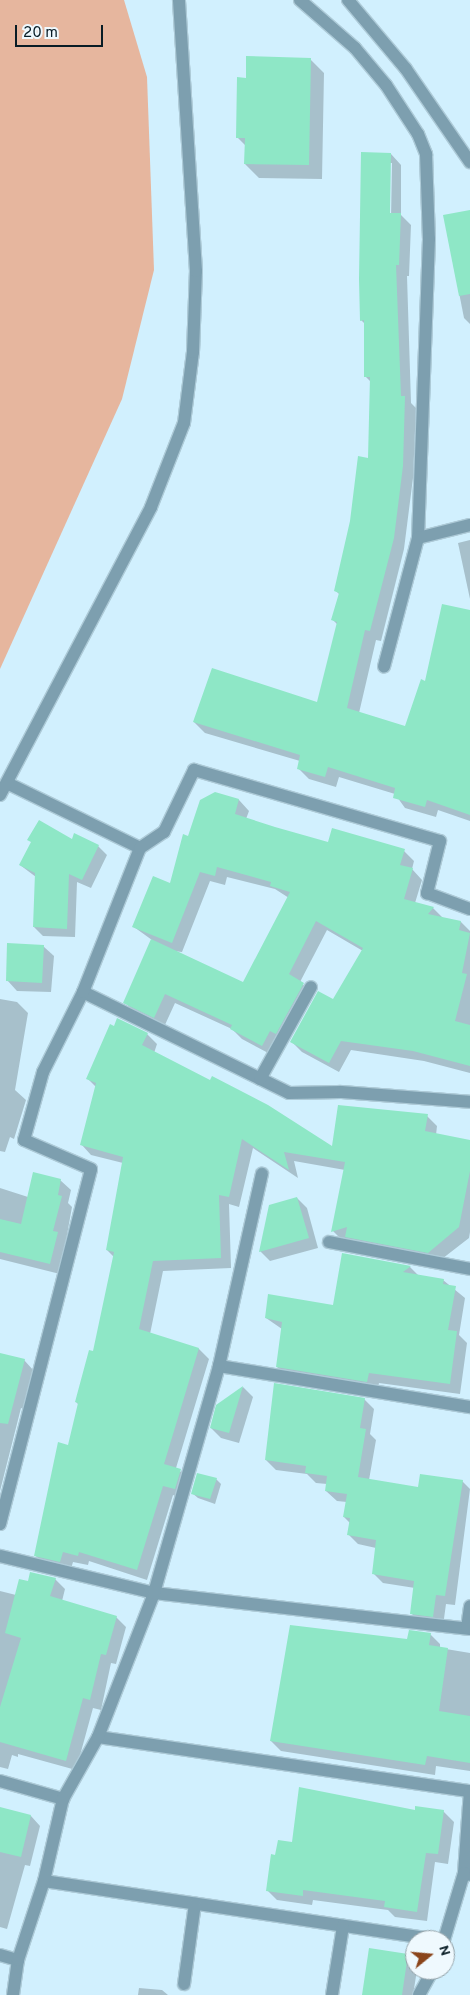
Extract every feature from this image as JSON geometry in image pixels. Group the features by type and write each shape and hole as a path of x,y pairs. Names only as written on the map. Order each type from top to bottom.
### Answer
{"street":[{"path":"0,795 8,783 151,506 184,423 193,352 196,271 179,0"},
{"path":"300,0 355,48 386,86 418,134 426,154 429,239 418,538 384,667"},
{"path":"348,0 406,69 470,162"},
{"path":"418,538 470,525"},
{"path":"0,1524 91,1169 24,1140 43,1072 83,992 140,848 164,832 194,770 440,841 427,893 470,909"},
{"path":"8,783 140,848"},
{"path":"260,1080 311,987"},
{"path":"83,992 289,1093 342,1092 470,1102"},
{"path":"13,1995 18,1960 44,1881 63,1799 98,1737 154,1593 219,1366 262,1174"},
{"path":"329,1242 470,1269"},
{"path":"219,1366 470,1407"},
{"path":"0,1556 154,1593 468,1628 470,1606"},
{"path":"98,1737 470,1791 467,1874 446,1930"},
{"path":"0,1781 63,1799"},
{"path":"44,1881 405,1935"},
{"path":"184,1984 195,1904"},
{"path":"332,1995 343,1926"},
{"path":"0,1955 18,1960"},
{"path":"419,1995 427,1980"}],"shaded area":[{"path":"0,0 124,0 147,77 154,270 122,399 0,669"}],"building":[{"path":"246,56 311,58 309,165 244,164 245,138 236,138 237,77 246,78"},
{"path":"361,152 391,153 390,213 401,213 399,265 396,265 401,396 405,396 403,466 394,538 370,631 365,630 347,708 405,726 421,679 425,681 442,604 470,610 470,815 427,800 425,807 393,798 395,788 328,767 325,777 297,769 300,755 193,722 212,668 317,702 337,622 331,620 339,593 334,591 350,521 358,456 368,458 370,377 364,377 364,320 360,321 359,279"},
{"path":"470,210 470,294 459,296 443,215"},
{"path":"215,792 239,799 235,814 275,827 328,842 332,828 405,849 400,865 413,868 404,899 434,907 428,914 461,921 459,930 470,933 462,973 467,974 455,1021 470,1025 470,1066 413,1051 341,1041 329,1063 290,1042 318,991 333,999 363,948 316,921 289,974 304,983 276,1034 270,1031 262,1046 230,1029 232,1025 165,994 154,1018 123,1003 151,939 243,982 290,892 270,886 271,882 217,867 215,876 200,872 172,943 132,927 153,876 170,883 183,834 188,836 200,800"},
{"path":"39,820 72,839 74,833 99,845 82,880 69,874 67,929 33,927 35,873 19,865 31,842 27,840"},
{"path":"7,943 44,945 42,983 6,981"},
{"path":"117,1018 148,1033 142,1045 210,1080 212,1076 268,1105 332,1146 338,1105 428,1114 425,1131 470,1140 470,1171 459,1227 428,1253 345,1237 347,1227 331,1232 345,1162 284,1152 289,1170 242,1139 229,1197 219,1195 221,1258 153,1261 139,1329 199,1348 164,1464 181,1469 175,1489 163,1486 137,1570 79,1552 78,1556 63,1552 60,1562 34,1556 58,1442 68,1445 78,1403 75,1402 89,1350 93,1351 114,1252 106,1250 123,1157 80,1145 96,1083 86,1079 110,1024 114,1026"},
{"path":"33,1172 61,1179 58,1195 62,1196 53,1231 58,1232 50,1264 0,1252 0,1219 21,1224"},
{"path":"297,1197 309,1238 259,1252 269,1205"},
{"path":"342,1253 411,1266 403,1272 444,1279 443,1284 456,1286 448,1330 457,1331 450,1384 369,1373 367,1382 276,1367 282,1322 265,1318 268,1294 333,1305"},
{"path":"0,1353 25,1359 8,1424 0,1423"},
{"path":"274,1383 365,1398 360,1428 366,1429 358,1477 418,1487 420,1474 463,1480 445,1596 436,1595 433,1617 410,1614 414,1581 372,1574 376,1540 347,1535 350,1518 343,1517 347,1494 325,1491 327,1476 305,1473 306,1466 265,1460"},
{"path":"243,1386 229,1433 210,1428 216,1405"},
{"path":"197,1473 217,1478 210,1499 191,1494"},
{"path":"30,1572 56,1578 50,1596 117,1616 106,1655 101,1654 90,1700 83,1698 66,1761 0,1742 0,1707 21,1638 5,1633 19,1579 28,1581"},
{"path":"290,1625 407,1639 409,1630 431,1633 429,1645 448,1648 439,1711 470,1716 470,1763 427,1756 425,1765 270,1741"},
{"path":"299,1787 415,1810 415,1806 444,1810 438,1854 426,1853 417,1912 384,1907 385,1901 303,1890 303,1896 266,1891 271,1854 275,1855 278,1840 292,1842"},
{"path":"0,1807 31,1815 21,1857 0,1852"},
{"path":"369,1948 405,1954 405,1974 402,1995 362,1995"}]}
